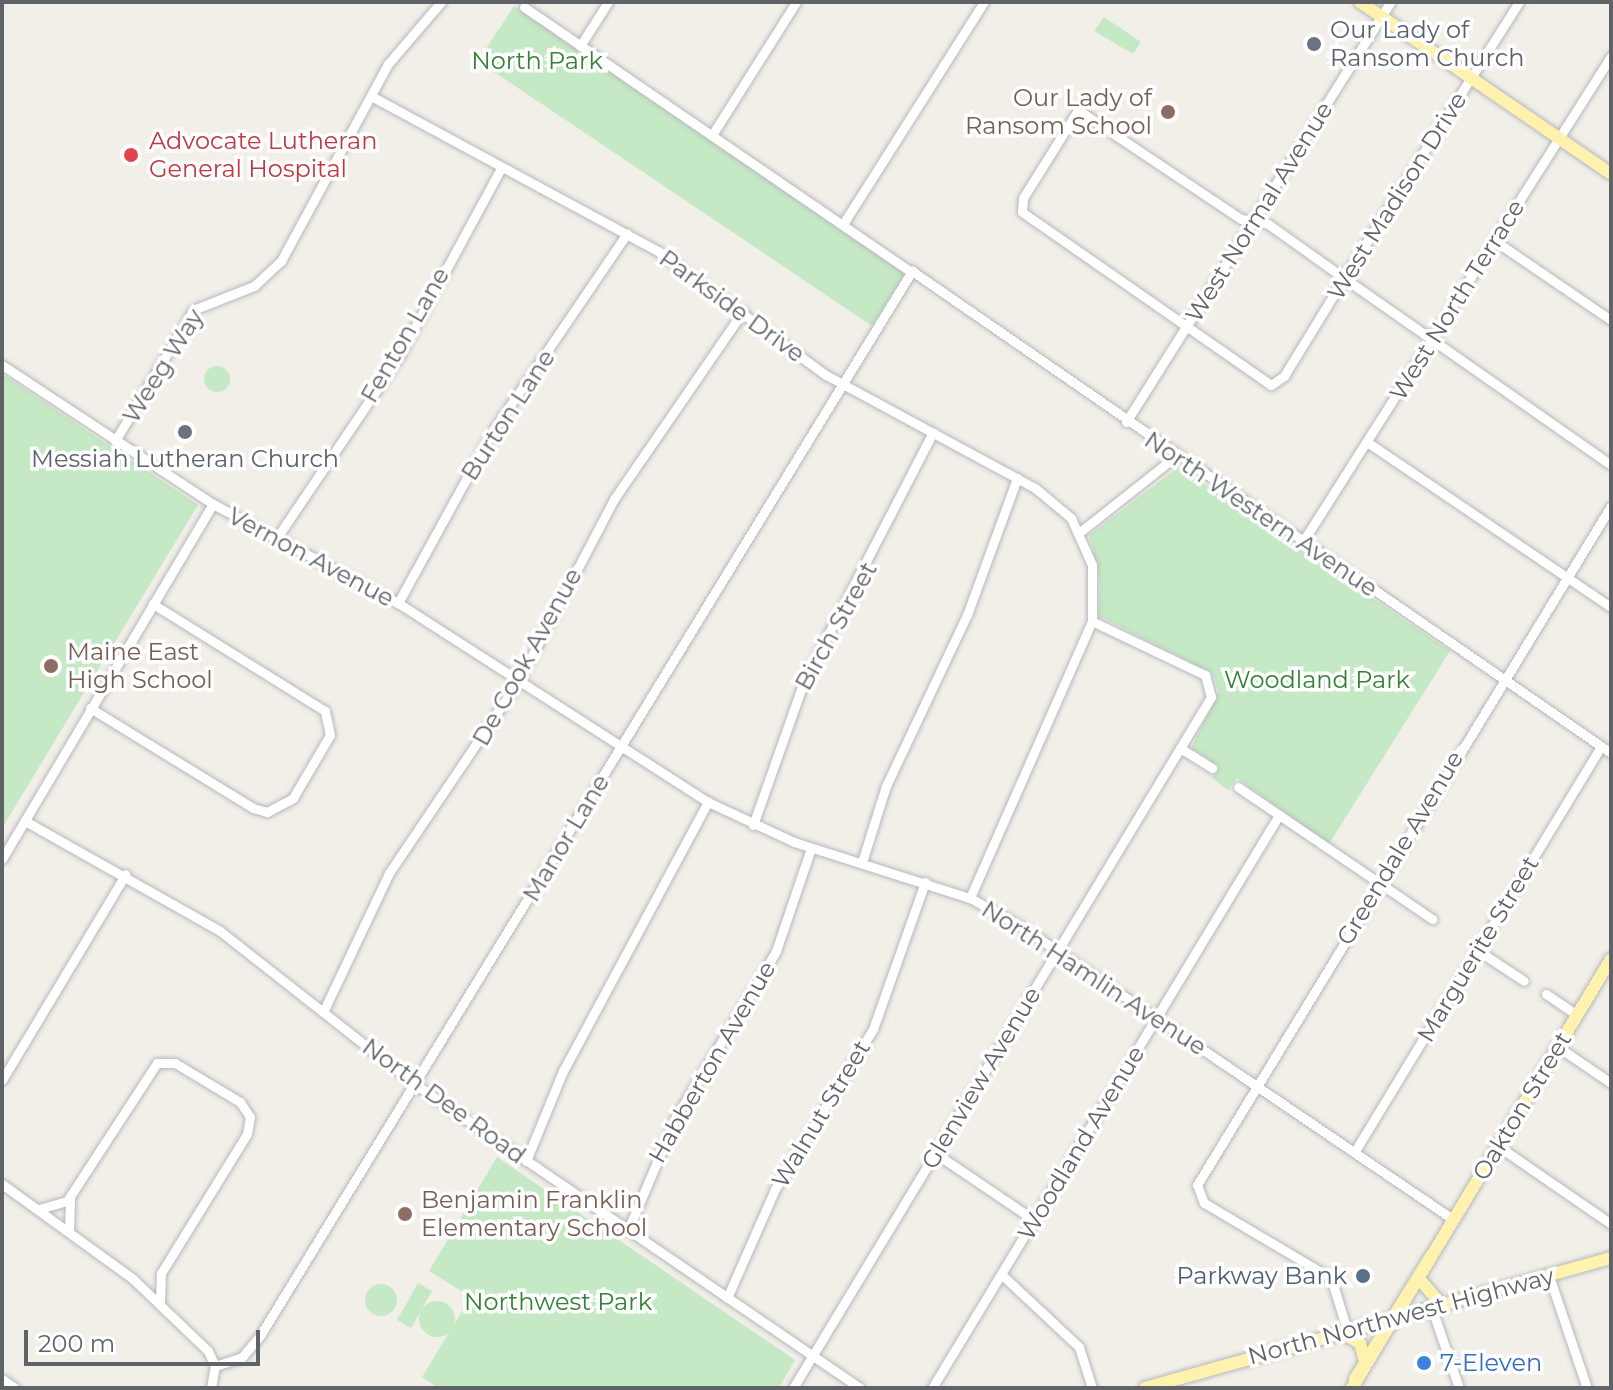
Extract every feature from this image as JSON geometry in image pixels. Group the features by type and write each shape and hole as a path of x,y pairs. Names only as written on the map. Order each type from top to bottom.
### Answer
{"main road":[{"path":"1360,2 1611,174"},
{"name":"Oakton Street","path":"1353,1386 1611,959"},
{"name":"Oakton Street","path":"1353,1386 1364,1358 1421,1281 1433,1253"},
{"name":"North Northwest Highway","path":"1145,1388 1611,1258"},
{"path":"1421,1281 1437,1307"},
{"path":"1344,1331 1360,1343 1364,1358"}],"street":[{"name":"Weeg Way","path":"115,441 193,310 254,286 281,261 371,96 441,2"},
{"path":"580,46 608,2"},
{"path":"712,135 796,2"},
{"path":"843,224 984,2"},
{"name":"West Normal Avenue","path":"1126,422 1391,2"},
{"name":"West Madison Drive","path":"1186,328 1271,385 1344,278 1519,2"},
{"name":"North Western Avenue","path":"524,7 1611,753"},
{"name":"West North Terrace","path":"1302,543 1611,56"},
{"name":"Parkside Drive","path":"371,96 627,233 743,311 841,383 1017,478 1055,502 1080,532"},
{"path":"1186,328 1021,208 1078,110 1344,278 1611,465"},
{"name":"Fenton Lane","path":"276,539 398,358 501,168"},
{"name":"Burton Lane","path":"398,603 492,432 627,233"},
{"path":"1495,241 1611,320"},
{"name":"Manor Lane","path":"215,1366 253,1346 416,1085 909,270"},
{"name":"De Cook Avenue","path":"324,1010 389,873 518,682 614,499 743,311"},
{"name":"Vernon Avenue","path":"2,365 213,504 398,603 619,750"},
{"name":"Birch Street","path":"753,825 804,681 933,432"},
{"path":"1367,442 1611,607"},
{"path":"970,898 1092,621 1095,579 1080,532 1176,456"},
{"path":"862,862 886,786 967,615 1017,478"},
{"path":"2,859 213,504"},
{"name":"Greendale Avenue","path":"1344,1331 1331,1278 1197,1192 1257,1085 1502,679 1611,506"},
{"path":"90,708 267,812 293,798 330,735 325,711 153,604"},
{"name":"Glenview Avenue","path":"793,1388 1180,748 1213,684 1180,659 1092,621"},
{"name":"Marguerite Street","path":"1355,1151 1601,746"},
{"path":"1180,748 1212,768"},
{"name":"North Hamlin Avenue","path":"619,750 753,825 811,848 970,898 1059,949 1454,1220"},
{"path":"1238,787 1432,919"},
{"path":"526,1161 563,1071 708,802"},
{"name":"Woodland Avenue","path":"932,1388 1279,815"},
{"name":"North Dee Road","path":"25,821 126,874 220,931 416,1085 860,1388"},
{"name":"Habberton Avenue","path":"628,1230 676,1117 776,951 811,848"},
{"path":"2,1080 126,874"},
{"name":"Walnut Street","path":"727,1298 775,1189 862,1051 925,882"},
{"path":"1477,950 1524,981"},
{"path":"1546,994 1577,1015"},
{"path":"1558,1047 1611,1083"},
{"path":"39,1209 58,1207 73,1191 151,1067 175,1063 209,1082 247,1110 249,1126 161,1273 160,1302"},
{"path":"1498,1146 1611,1224"},
{"path":"935,1153 1034,1220"},
{"path":"2,1184 69,1230 160,1302 215,1366 211,1388"},
{"path":"69,1230 73,1191"},
{"path":"133,1279 161,1273"},
{"path":"1001,1274 1079,1347 1092,1388"},
{"path":"1549,1276 1587,1388"},
{"path":"1437,1307 1459,1388"},
{"path":"2,1379 15,1388"}],"green space":[{"name":"North Park","path":"514,6 906,272 872,326 478,61"},
{"path":"1104,17 1141,42 1133,54 1094,31"},
{"path":"217,366 226,370 230,379 226,388 217,392 208,388 204,379 208,370"},
{"name":"Maine East High School","path":"2,374 198,505 2,828"},
{"name":"Woodland Park","path":"1179,467 1450,651 1329,844 1237,778 1228,790 1212,778 1219,766 1191,748 1219,692 1212,673 1099,616 1100,577 1089,535"},
{"name":"Northwest Park","path":"497,1157 795,1360 779,1388 438,1388 422,1377 471,1297 429,1271"},
{"path":"418,1283 432,1291 411,1328 397,1320"},
{"path":"381,1284 392,1289 397,1300 392,1311 381,1316 370,1311 365,1300 370,1289"},
{"path":"437,1301 449,1307 455,1319 449,1331 437,1337 425,1331 419,1319 425,1307"}],"place":[{"name":"Our Lady of Ransom Church","path":"1314,44"},
{"name":"Our Lady of Ransom School","path":"1168,112"},
{"name":"Advocate Lutheran General Hospital","path":"131,155"},
{"name":"Messiah Lutheran Church","path":"185,432"},
{"name":"Maine East High School","path":"51,666"},
{"name":"Benjamin Franklin Elementary School","path":"405,1214"},
{"name":"Parkway Bank","path":"1363,1276"},
{"name":"7-Eleven","path":"1424,1363"}]}
